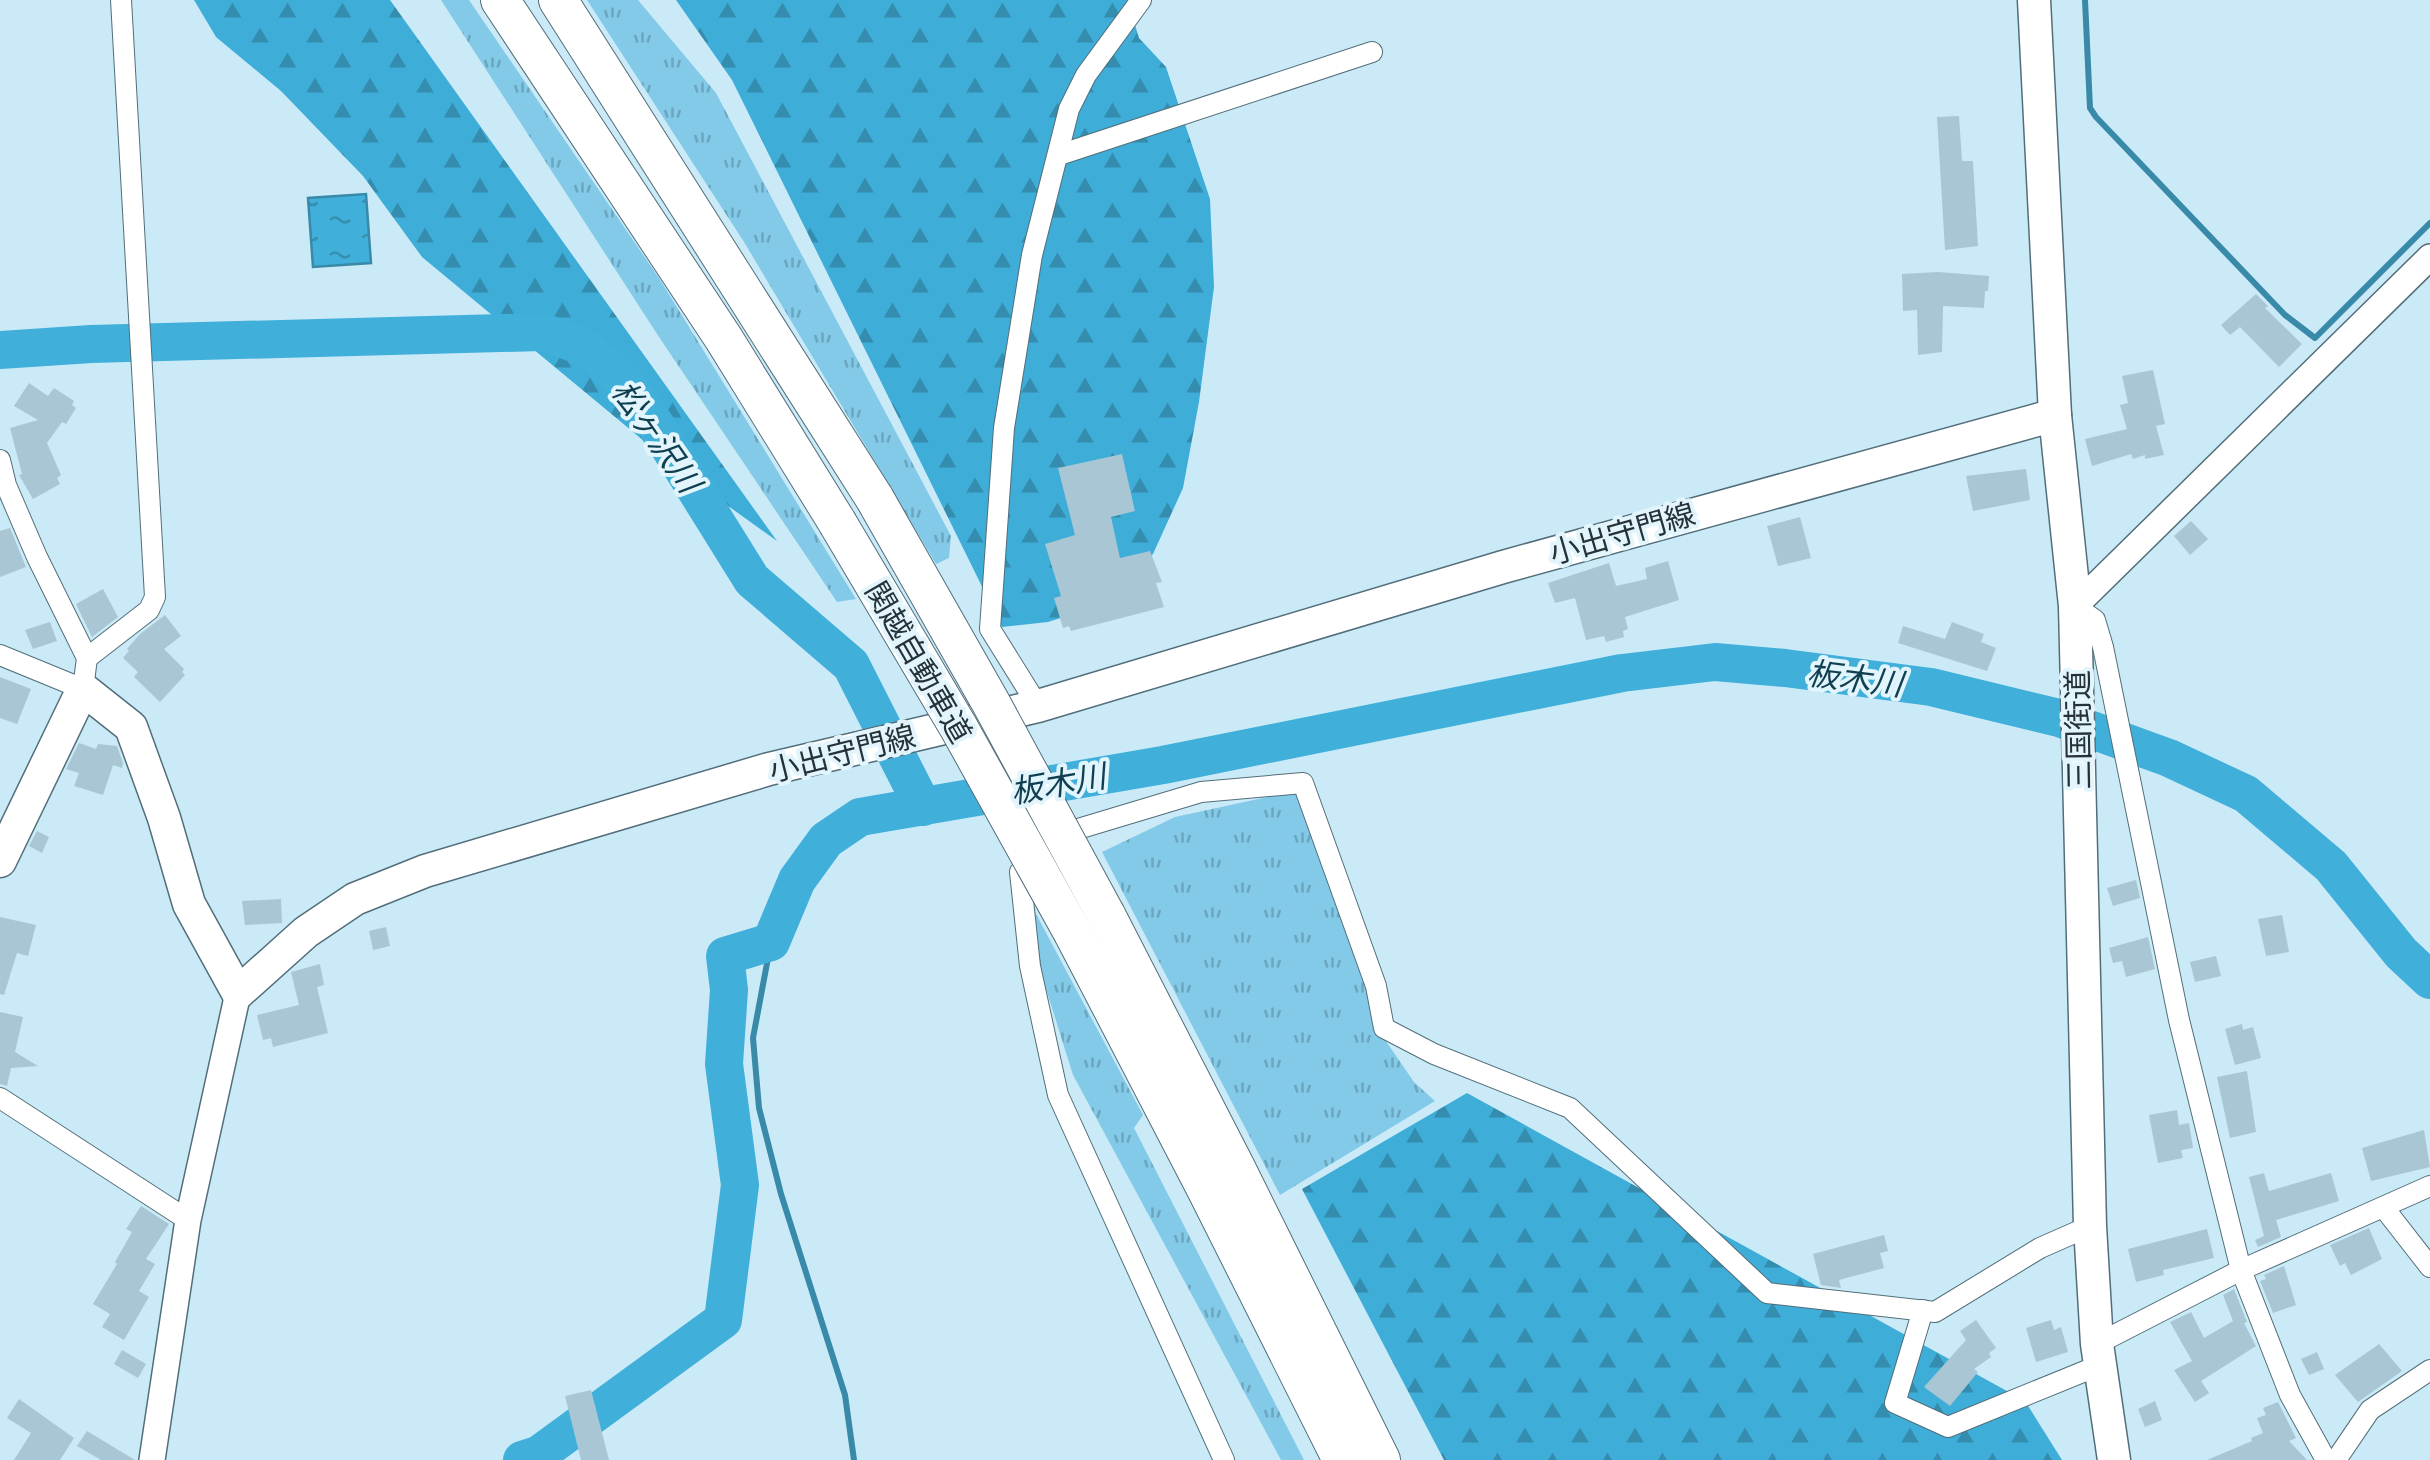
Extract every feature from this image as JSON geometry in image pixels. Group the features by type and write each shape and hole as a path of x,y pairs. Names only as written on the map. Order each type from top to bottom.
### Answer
{"highway":[{"name":"関越自動車道","path":"500,0 714,324 838,522 958,728 1089,924 1236,1168 1380,1460"},
{"name":"関越自動車道","path":"558,0 875,499 992,703 1206,1189 1342,1460"}],"main road":[{"name":"三国街道","path":"2034,0 2055,414 2075,606 2090,1226 2099,1355 2114,1460"},
{"name":"小出守門線","path":"238,993 306,932 354,899 425,871 770,769 1038,706 1503,566 2055,414"},
{"path":"0,861 85,673 131,728 164,818 189,904 238,993"}],"street":[{"path":"85,673 150,610 155,596 120,0"},
{"path":"1038,706 990,629 1004,428 1032,256 1070,109 1086,76 1141,0"},
{"path":"1058,155 1372,52"},
{"path":"2326,1460 2290,1396 2241,1270 2178,1020 2104,646 2095,620 2075,606 2430,257"},
{"path":"0,460 6,485 85,673"},
{"path":"0,654 85,673"},
{"path":"1224,1460 1058,1096 1030,966 1020,872 1068,832 1201,792 1304,783 1376,986 1384,1028 1434,1054 1570,1108 1767,1292 1935,1312 2040,1248 2090,1226"},
{"path":"152,1460 188,1220 238,993"},
{"path":"0,1098 188,1220"},
{"path":"1923,1310 1894,1403 1948,1427 2099,1355 2241,1270 2430,1186"},
{"path":"2384,1208 2430,1267"},
{"path":"2336,1460 2370,1410 2430,1370"}],"green space":[{"path":"194,0 390,0 777,541 685,475 422,257 363,176 281,91 216,37"},
{"path":"441,0 469,0 659,278 856,599 837,602 659,337"},
{"path":"587,0 638,0 716,93 951,536 949,558 936,564 744,242"},
{"path":"676,0 1136,0 1131,12 1139,38 1166,67 1210,199 1214,287 1183,488 1153,554 1108,603 1048,622 1002,627 732,80"},
{"path":"1299,790 1381,1034 1414,1082 1435,1101 1280,1195 1102,852 1175,817"},
{"path":"1035,912 1143,1115 1134,1128 1304,1460 1281,1460 1073,1075 1031,941 1030,921"},
{"path":"1467,1093 2025,1401 2062,1460 1444,1460 1302,1189"}],"water":[{"path":"366,194 371,263 313,267 308,198"}],"building":[{"path":"1959,116 1962,161 1973,161 1978,246 1945,250 1937,117"},
{"path":"1902,274 1989,276 1984,308 1943,306 1942,352 1918,355 1917,310 1903,311"},
{"path":"2256,294 2302,344 2279,367 2240,327 2230,335 2221,325"},
{"path":"2153,370 2165,424 2156,426 2164,455 2133,459 2131,454 2092,466 2085,439 2127,429 2120,405 2128,403 2122,376"},
{"path":"29,383 48,396 54,388 74,401 72,405 76,408 47,443 61,475 57,478 60,484 33,499 19,475 22,474 10,428 38,420 14,406"},
{"path":"1122,454 1135,511 1111,517 1120,558 1150,551 1162,582 1156,583 1164,607 1071,631 1069,626 1063,628 1054,598 1061,596 1045,544 1075,535 1058,468"},
{"path":"2026,469 2030,500 1973,511 1966,476"},
{"path":"1800,517 1811,558 1778,566 1767,526"},
{"path":"2191,521 2208,539 2190,555 2174,536"},
{"path":"10,528 26,567 0,577 0,531"},
{"path":"1668,561 1679,600 1625,617 1628,629 1623,631 1624,637 1606,642 1604,636 1586,640 1575,598 1555,603 1548,583 1609,563 1616,586 1647,579 1645,568"},
{"path":"103,589 118,617 92,637 76,604"},
{"path":"165,615 181,636 164,649 185,675 160,702 134,677 138,672 123,658 140,634"},
{"path":"50,622 57,641 33,649 25,630"},
{"path":"1952,622 1984,634 1981,642 1996,648 1987,671 1898,643 1903,626 1945,639"},
{"path":"0,677 31,689 17,724 0,718"},
{"path":"79,743 96,749 98,744 117,746 122,768 113,765 103,795 74,786 79,773 66,769"},
{"path":"37,831 49,837 42,853 29,846"},
{"path":"2136,880 2140,898 2113,906 2107,888"},
{"path":"281,899 282,923 245,925 242,901"},
{"path":"2282,915 2289,952 2266,956 2258,919"},
{"path":"0,917 36,925 28,956 17,953 4,995 0,994"},
{"path":"386,927 390,946 373,950 369,931"},
{"path":"2148,937 2155,969 2126,977 2122,961 2113,963 2109,948"},
{"path":"2216,956 2221,976 2195,982 2190,962"},
{"path":"320,964 324,985 317,987 328,1033 273,1047 271,1038 263,1040 257,1015 299,1005 291,972"},
{"path":"0,1012 23,1017 15,1052 38,1066 11,1068 7,1086 0,1084"},
{"path":"2242,1024 2243,1030 2253,1027 2261,1058 2235,1065 2225,1029"},
{"path":"2247,1071 2256,1132 2230,1138 2217,1077"},
{"path":"2177,1110 2179,1125 2189,1123 2193,1148 2181,1150 2183,1158 2158,1163 2149,1115"},
{"path":"2424,1130 2430,1167 2371,1181 2362,1148"},
{"path":"2264,1173 2269,1191 2331,1173 2339,1201 2276,1220 2281,1237 2258,1247 2255,1240 2264,1236 2249,1177"},
{"path":"141,1206 169,1224 146,1259 155,1264 139,1291 149,1297 124,1340 102,1327 110,1314 93,1304 117,1264 132,1232 126,1229"},
{"path":"2369,1228 2382,1259 2351,1275 2345,1263 2340,1266 2330,1245"},
{"path":"2207,1229 2214,1258 2163,1270 2164,1275 2136,1282 2128,1249"},
{"path":"1884,1235 1888,1251 1880,1253 1884,1268 1839,1280 1841,1288 1821,1285 1813,1254"},
{"path":"2284,1266 2296,1305 2273,1313 2260,1281"},
{"path":"2234,1289 2256,1346 2201,1381 2209,1393 2195,1402 2174,1370 2192,1361 2170,1322 2191,1312 2204,1338 2233,1321 2223,1295"},
{"path":"1976,1320 1996,1348 1989,1353 1991,1357 1974,1369 1978,1372 1950,1406 1924,1387 1966,1340 1960,1331"},
{"path":"2051,1320 2054,1330 2061,1327 2068,1352 2036,1362 2026,1328"},
{"path":"2379,1344 2402,1371 2358,1402 2335,1375"},
{"path":"122,1350 146,1364 138,1378 114,1364"},
{"path":"2317,1352 2324,1369 2309,1375 2301,1359"},
{"path":"591,1390 609,1460 581,1460 565,1396"},
{"path":"19,1399 74,1438 60,1460 14,1460 31,1433 7,1418"},
{"path":"2155,1401 2162,1420 2145,1427 2138,1409"},
{"path":"2278,1402 2296,1438 2289,1441 2307,1460 2207,1460 2263,1433 2257,1418 2266,1415 2263,1408"},
{"path":"87,1431 135,1460 101,1460 77,1446"}],"waterway":[{"path":"2085,0 2090,108 2096,117 2285,315 2315,338 2430,223"},
{"name":"松ヶ沢川","path":"0,350 542,332 586,347 635,392 752,580 851,665 923,807"},
{"name":"板木川","path":"522,1460 538,1455 723,1320 740,1185 724,1064 729,990 725,956 771,942 797,880 826,840 860,817 1163,765 1622,673 1715,662 1785,668 1931,687 2059,718 2169,758 2246,794 2331,866 2401,953 2430,980"},
{"path":"771,942 753,1038 759,1108 781,1194 845,1395 854,1460"}]}
